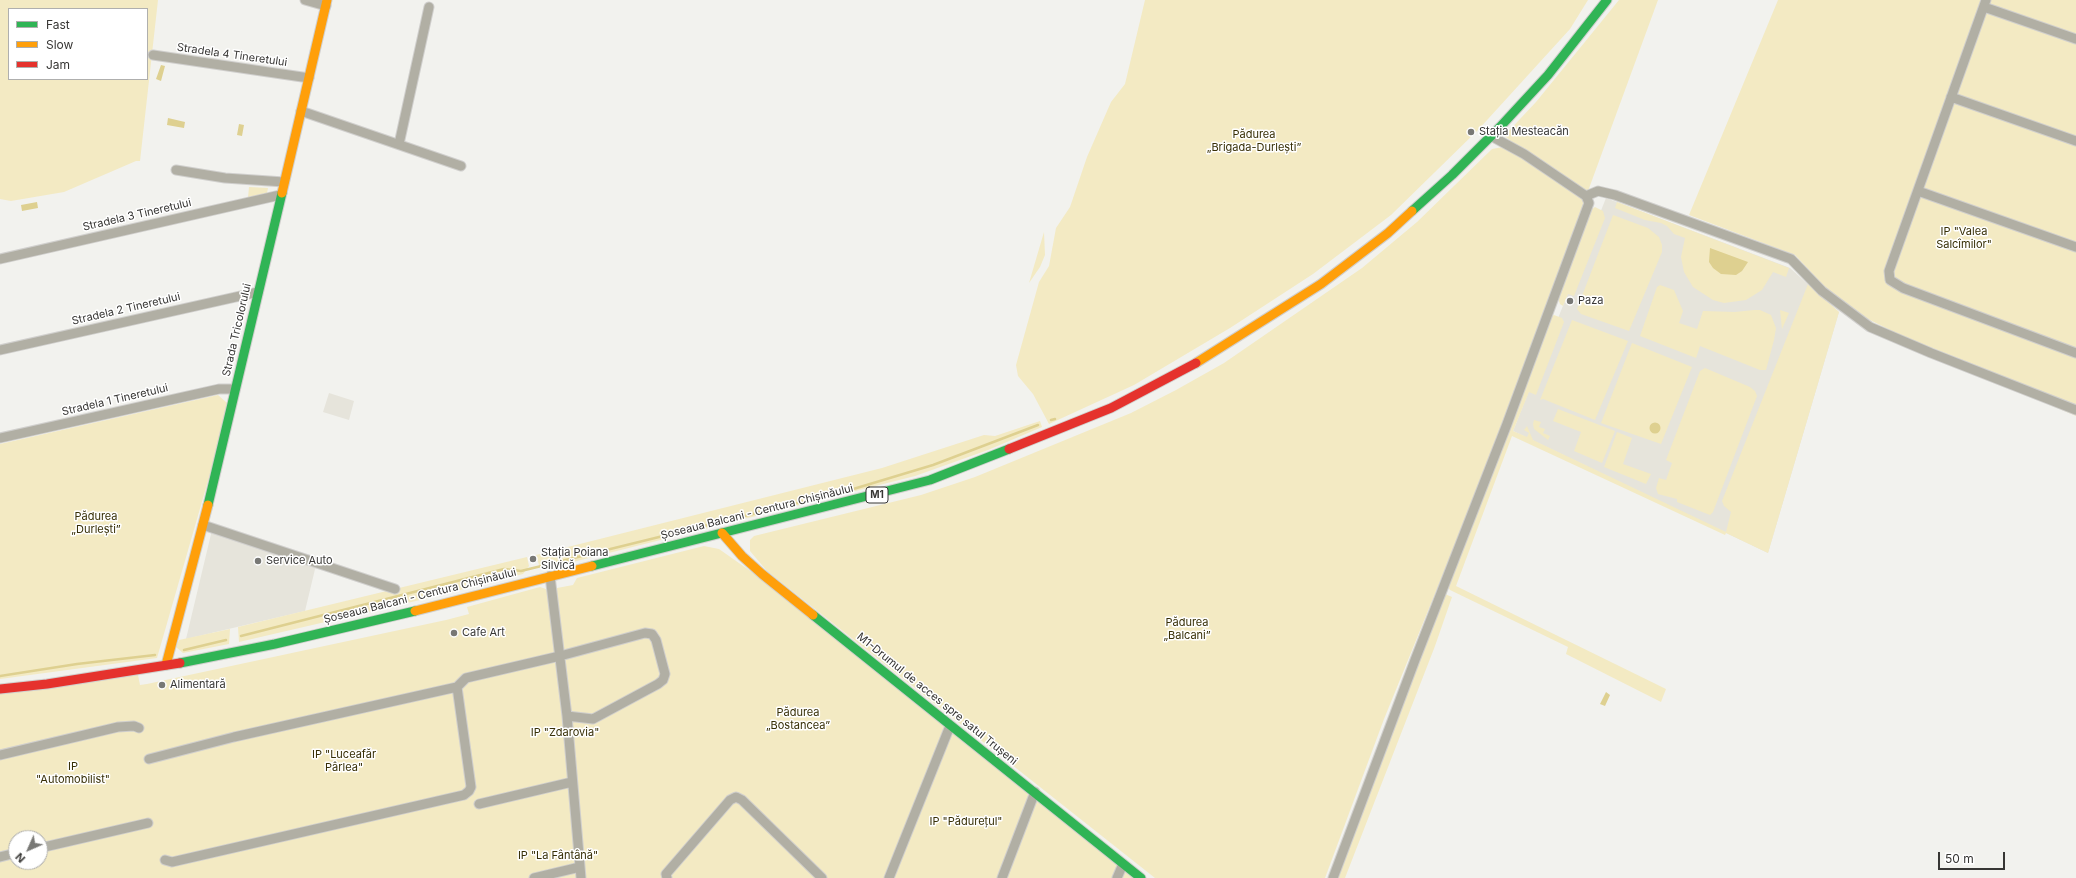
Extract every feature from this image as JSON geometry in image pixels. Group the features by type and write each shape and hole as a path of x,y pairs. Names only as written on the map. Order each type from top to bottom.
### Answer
{"main road":[{"name":"Șoseaua Balcani - Centura Chișinăului","path":"0,689 47,684 166,665 274,644 722,533 930,480 1049,434 1111,408 1160,384 1255,328 1349,263 1420,205 1491,136 1548,75 1607,0"},
{"name":"Strada Tricolorului","path":"166,665 203,524 326,3"},
{"name":"M1-Drumul de acces spre satul Trușeni","path":"722,533 742,556 762,574 1141,878"}],"street":[{"path":"305,0 326,3"},
{"path":"2076,40 1985,3 1889,271 1890,280 1903,288 2076,353"},
{"path":"399,144 429,7"},
{"name":"Stradela 4 Tineretului","path":"153,55 309,78"},
{"path":"1952,97 2076,141"},
{"path":"301,111 461,166"},
{"path":"1333,878 1588,209 1589,203 1586,196 1524,154 1491,136"},
{"path":"176,170 226,178 284,182"},
{"path":"1586,196 1598,190 1615,195 1791,259 1822,291 1870,327 1931,353 2076,410"},
{"path":"1918,191 2076,247"},
{"name":"Stradela 3 Tineretului","path":"0,259 280,195"},
{"name":"Stradela 2 Tineretului","path":"0,350 258,292"},
{"name":"Stradela 1 Tineretului","path":"0,438 219,389 235,389"},
{"path":"203,524 395,589"},
{"path":"550,576 567,716 582,878"},
{"path":"149,759 234,737 457,687 466,678 560,656 646,633 652,634 656,640 664,674 663,680 593,719 567,716"},
{"path":"165,860 172,862 464,795 469,791 471,786 457,687"},
{"path":"0,755 118,727 134,726 139,728"},
{"path":"888,878 950,726"},
{"path":"479,804 572,782"},
{"path":"1002,878 1035,792"},
{"path":"667,878 666,874 730,800 736,797 742,800 822,878"},
{"path":"48,846 148,823"},
{"path":"1117,878 1123,864"},
{"path":"534,878 580,867"}],"shaded area":[{"path":"161,65 165,66 161,81 156,79"},
{"path":"168,118 185,122 184,128 167,125"},
{"path":"239,124 244,125 242,136 237,135"},
{"path":"1606,198 1790,268 1839,312 1768,553 1513,431"},
{"path":"37,202 38,208 22,211 21,205"},
{"path":"1710,248 1748,262 1742,271 1736,275 1721,274 1713,268 1709,262"},
{"path":"329,393 354,401 349,420 323,412"},
{"path":"1655,422 1659,424 1661,428 1659,432 1655,434 1651,432 1649,428 1651,424"},
{"path":"212,530 316,565 305,611 186,639"},
{"path":"1606,692 1610,695 1605,706 1600,704"}],"green space":[{"path":"0,0 158,0 140,161 136,161 64,192 11,201 0,199"},
{"name":"Pădurea „Brigada-Durlești”","path":"1145,0 1588,0 1570,29 1478,130 1391,215 1313,274 1230,328 1134,385 1049,424 1033,394 1018,376 1016,365 1039,282 1049,266 1056,228 1070,207 1087,157 1111,102 1125,84"},
{"name":"Pădurea „Balcani”","path":"1619,0 1658,0 1491,456 1384,719 1325,878 1155,878 767,571 750,551 750,540 754,536 921,495 975,477 1131,413 1224,363 1362,268 1417,222 1492,149 1503,147 1510,140 1504,136 1536,102"},
{"name":"IP \"Valea Salcîmilor\"","path":"1778,0 2076,0 2076,416 2003,385 2005,377 1902,336 1864,317 1824,286 1795,255 1689,215"},
{"path":"249,187 268,188 267,193 248,198"},
{"path":"1617,202 1789,268 1786,277 1773,272 1762,290 1746,300 1724,303 1713,300 1693,287 1684,272 1681,257 1685,238 1674,234 1667,226 1661,223 1645,220 1615,208"},
{"path":"1595,207 1603,211 1605,218 1574,296 1568,294 1563,306 1560,304 1558,298 1591,210"},
{"path":"1613,215 1648,228 1659,237 1662,245 1662,252 1629,331 1581,314 1577,309"},
{"path":"1044,232 1045,255 1040,267 1029,283"},
{"path":"1808,284 1839,312 1768,553 1726,533 1725,535 1512,436 1456,586 1666,689 1661,702 1566,654 1568,647 1450,590 1448,587 1552,316 1554,315 1562,318 1564,322 1536,395 1529,392 1513,431 1527,437 1529,433 1524,430 1527,426 1533,440 1726,532 1731,512 1724,506 1722,501"},
{"path":"1660,285 1674,290 1683,311 1679,323 1697,329 1703,311 1735,312 1760,310 1771,315 1776,328 1766,370 1760,370 1700,346 1696,358 1640,336 1657,287"},
{"path":"1780,310 1789,313 1782,329"},
{"path":"1572,320 1628,341 1595,420 1543,399 1540,400"},
{"path":"1632,343 1692,367 1661,444 1601,423"},
{"path":"1705,368 1750,387 1755,391 1757,396 1713,512 1710,515 1677,502 1677,499 1658,494 1656,488 1659,478 1666,480 1672,463 1666,460 1700,371"},
{"name":"Pădurea „Durlești”","path":"218,395 227,403 218,446 157,658 0,679 0,444"},
{"path":"1558,409 1615,431 1602,463 1574,451 1581,432 1553,421"},
{"path":"1534,420 1541,422 1539,427 1545,429 1543,433 1550,436 1548,440 1534,429"},
{"path":"1040,421 1042,427 988,450 915,476 553,567 539,565 536,555 882,468 984,435 995,436"},
{"path":"1617,432 1632,438 1623,464 1651,474 1646,484 1604,467"},
{"path":"704,546 719,549 766,582 945,727 943,731 949,736 951,732 1037,797 1119,864 1122,876 1127,871 1136,878 0,878 0,694 138,675 140,685 147,684 446,620 469,614 467,607 540,587 546,589 549,594 556,592 557,588 573,585 577,578"},
{"path":"527,557 529,566 523,574 420,600 239,642 238,627"},
{"path":"1445,594 1452,597 1435,646 1345,878 1336,878"},
{"path":"230,629 229,644 183,653 176,647 179,640"}],"waterway":[{"path":"1051,420 1055,419"},
{"path":"241,636 504,569 521,571 850,490 933,465 1038,425"},
{"path":"184,650 226,640"},
{"path":"0,676 77,664 155,655"}],"traffic: fast":[{"path":"1412,211 1452,175 1500,127 1548,75 1607,0"},
{"path":"208,505 282,193"},
{"path":"592,566 930,480 1009,449"},
{"path":"180,663 275,644 415,611"},
{"path":"813,615 1141,878"}],"traffic: slow":[{"path":"282,193 327,0"},
{"path":"1196,363 1321,284 1388,233 1412,211"},
{"path":"166,665 208,505"},
{"path":"722,533 742,556 813,615"},
{"path":"415,611 592,566"}],"traffic: jam":[{"path":"1009,449 1111,408 1196,363"},
{"path":"0,689 47,684 180,663"}],"place":[{"name":"Stația Mesteacăn","path":"1471,132"},
{"name":"Paza","path":"1570,301"},
{"name":"Stația Poiana Silvică","path":"533,559"},
{"name":"Service Auto","path":"258,561"},
{"name":"Cafe Art","path":"454,633"},
{"name":"Alimentară","path":"162,685"}],"park label":[{"name":"Pădurea „Bostancea”","path":"798,719"},
{"name":"IP \"Zdarovia\"","path":"565,733"},
{"name":"IP \"Luceafăr Pârlea\"","path":"344,761"},
{"name":"IP \"Automobilist\"","path":"73,773"},
{"name":"IP \"Pădurețul\"","path":"966,822"},
{"name":"IP \"La Fântână\"","path":"558,856"}]}
